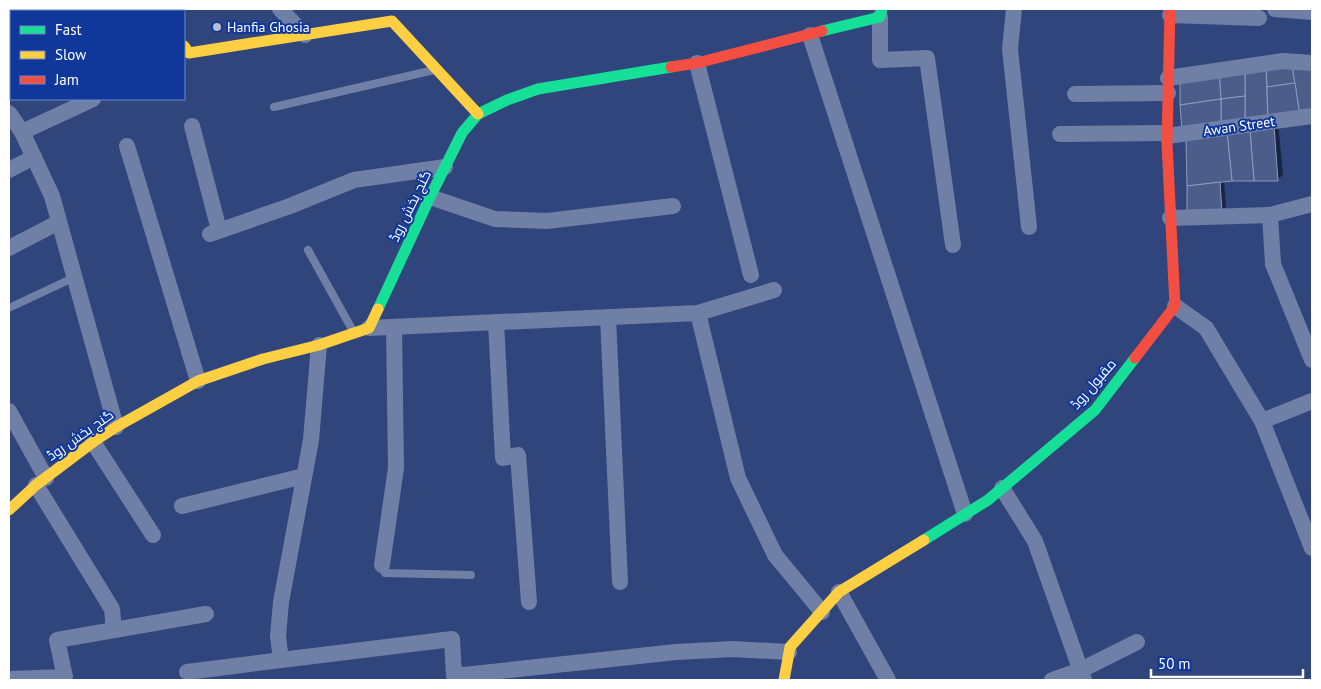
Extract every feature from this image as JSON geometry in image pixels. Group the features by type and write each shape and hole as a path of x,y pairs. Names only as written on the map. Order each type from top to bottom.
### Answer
{"street":[{"path":"280,9 304,35"},
{"path":"390,9 392,21 478,114"},
{"path":"1014,9 1010,48 1029,227"},
{"path":"1275,9 1312,12"},
{"path":"1259,18 1170,12 1167,134 1175,306 1206,328 1262,421 1312,548"},
{"path":"881,13 880,60 927,58 953,245"},
{"name":"گنج بخش روڈ","path":"9,510 41,482 93,442 198,380 263,359 318,346 362,331 462,133 478,114 507,100 538,89 697,63 810,35 881,13"},
{"path":"186,51 392,21"},
{"path":"810,35 965,514"},
{"path":"1075,94 1168,86 1283,61 1312,63"},
{"path":"697,63 751,274"},
{"path":"22,132 91,100"},
{"path":"9,113 22,132 52,196 116,427"},
{"name":"Awan Street","path":"1060,134 1167,134 1312,116"},
{"path":"192,126 215,232 290,206 354,180 445,167"},
{"path":"127,146 198,380"},
{"path":"9,170 34,157"},
{"path":"430,197 495,219 547,220 673,206"},
{"path":"1170,218 1270,215 1312,204"},
{"path":"1270,215 1274,264 1312,360"},
{"path":"9,248 59,222"},
{"path":"362,331 394,327 698,313 774,290"},
{"name":"مقبول روڈ","path":"784,680 790,647 839,592 988,500 1095,410 1175,306"},
{"path":"698,313 738,478 775,555 822,612"},
{"path":"608,317 620,582"},
{"path":"496,322 503,458 518,455 529,602"},
{"path":"382,565 396,468 394,327"},
{"path":"281,660 278,636 281,602 311,440 318,346"},
{"path":"1262,421 1312,401"},
{"path":"9,411 41,482 112,609 114,630"},
{"path":"93,442 153,535"},
{"path":"182,506 304,476"},
{"path":"1002,488 1035,541 1083,675"},
{"path":"839,592 888,680"},
{"path":"9,679 64,677 57,640 206,614"},
{"path":"187,672 452,639 454,678 676,652 733,649 789,652"},
{"path":"1052,680 1083,675 1137,642"}],"lane":[{"path":"274,106 436,69"},
{"path":"308,250 362,331"},
{"path":"11,307 75,277"},
{"path":"382,565 385,573 471,575"}],"building":[{"path":"1292,65 1295,83 1267,87 1266,66"},
{"path":"1292,65 1312,66 1312,115 1300,116"},
{"path":"1266,66 1268,120 1245,123 1245,70"},
{"path":"1245,70 1245,96 1221,99 1219,73"},
{"path":"1219,73 1221,99 1180,105 1180,79"},
{"path":"1295,83 1300,116 1268,120 1267,87"},
{"path":"1245,96 1245,123 1221,125 1221,99"},
{"path":"1221,99 1221,125 1182,131 1180,105"},
{"path":"1274,126 1278,181 1254,181 1250,130"},
{"path":"1250,130 1254,181 1232,181 1227,132"},
{"path":"1227,132 1232,181 1187,186 1186,141"},
{"path":"1220,182 1222,213 1187,215 1187,186"}],"traffic: fast":[{"path":"822,31 880,17 882,9"},
{"path":"378,309 462,133 478,114 507,100 538,89 671,67"},
{"path":"924,540 988,500 1095,410 1135,358"}],"traffic: slow":[{"path":"185,47 189,53 392,21 478,114"},
{"path":"9,510 36,485 93,442 198,381 263,359 319,345 369,328 378,309"},
{"path":"784,680 790,647 839,592 924,540"}],"traffic: jam":[{"path":"1135,358 1175,306 1167,143 1170,9"},
{"path":"671,67 697,63 822,31"}],"place":[{"name":"Hanfia Ghosia","path":"217,27"}]}
